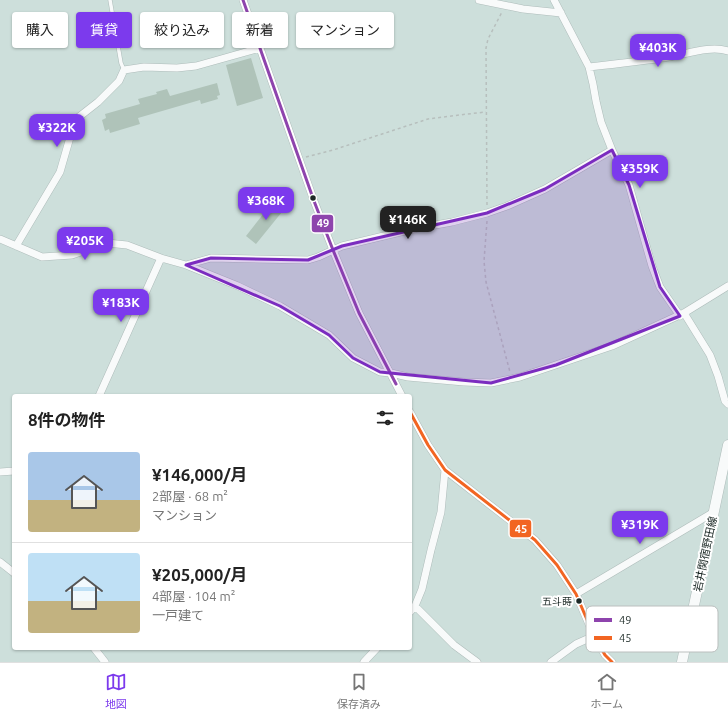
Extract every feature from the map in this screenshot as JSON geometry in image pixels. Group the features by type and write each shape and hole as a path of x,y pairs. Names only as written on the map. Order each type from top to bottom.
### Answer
{"main road":[{"name":"岩井関宿野田線","path":"694,606 728,445"},
{"name":"岩井関宿野田線","path":"682,662 684,652"}],"street":[{"path":"243,0 247,12"},
{"path":"479,0 523,9 561,13"},
{"path":"554,0 589,67 594,84 601,122 628,185 652,266 660,287 710,355 728,404"},
{"path":"16,246 60,172 75,120 98,102 119,81 124,70 144,67 177,68 196,66 260,48 314,201 359,313 401,394"},
{"path":"589,67 713,49 728,51"},
{"path":"186,265 211,258 308,260 342,246 406,230 452,222 487,213 507,206 539,191 612,150"},
{"path":"0,239 42,257 72,255 107,243 127,246 186,265 238,286 280,306 329,335 353,358 380,372 408,377 464,382 491,383 520,377 612,346 682,315 728,286"},
{"path":"100,394 161,258"},
{"path":"412,416 428,445 445,470 535,540 557,565 576,594 586,617"},
{"path":"0,472 12,470"},
{"path":"445,470 441,512 422,589 413,609 454,645 477,662"},
{"path":"576,594 714,512"},
{"path":"0,562 12,571"},
{"path":"551,662 576,644 586,640"},
{"path":"96,650 105,662"},
{"path":"364,662 375,650"},
{"path":"603,652 612,662"}],"lane":[{"path":"110,0 120,63 124,70"}],"path":[{"path":"505,6 488,39 486,48 487,213 484,261 486,282 512,378"},
{"path":"299,159 333,150 428,119 486,112"}],"highlighted area":[{"path":"612,150 629,185 660,287 680,316 556,365 491,383 380,372 353,358 329,335 280,306 186,265 211,258 308,260 342,246 487,213 545,189"}],"building":[{"path":"251,58 263,98 237,106 226,65"},
{"path":"217,83 220,95 217,96 218,99 201,104 200,100 138,118 140,124 110,133 109,129 105,131 102,120 106,118 105,114 140,104 138,99 157,94 156,92 167,89 170,96"},
{"path":"275,199 286,207 256,244 246,236"}],"transit line":[{"name":"49","path":"243,0 314,201 333,250 359,313 396,384"},
{"name":"45","path":"412,416 428,445 445,470 535,540 557,565 576,594 586,617"},
{"name":"45","path":"603,652 612,662"}],"place":[{"name":"五斗蒔","path":"579,601"}]}
